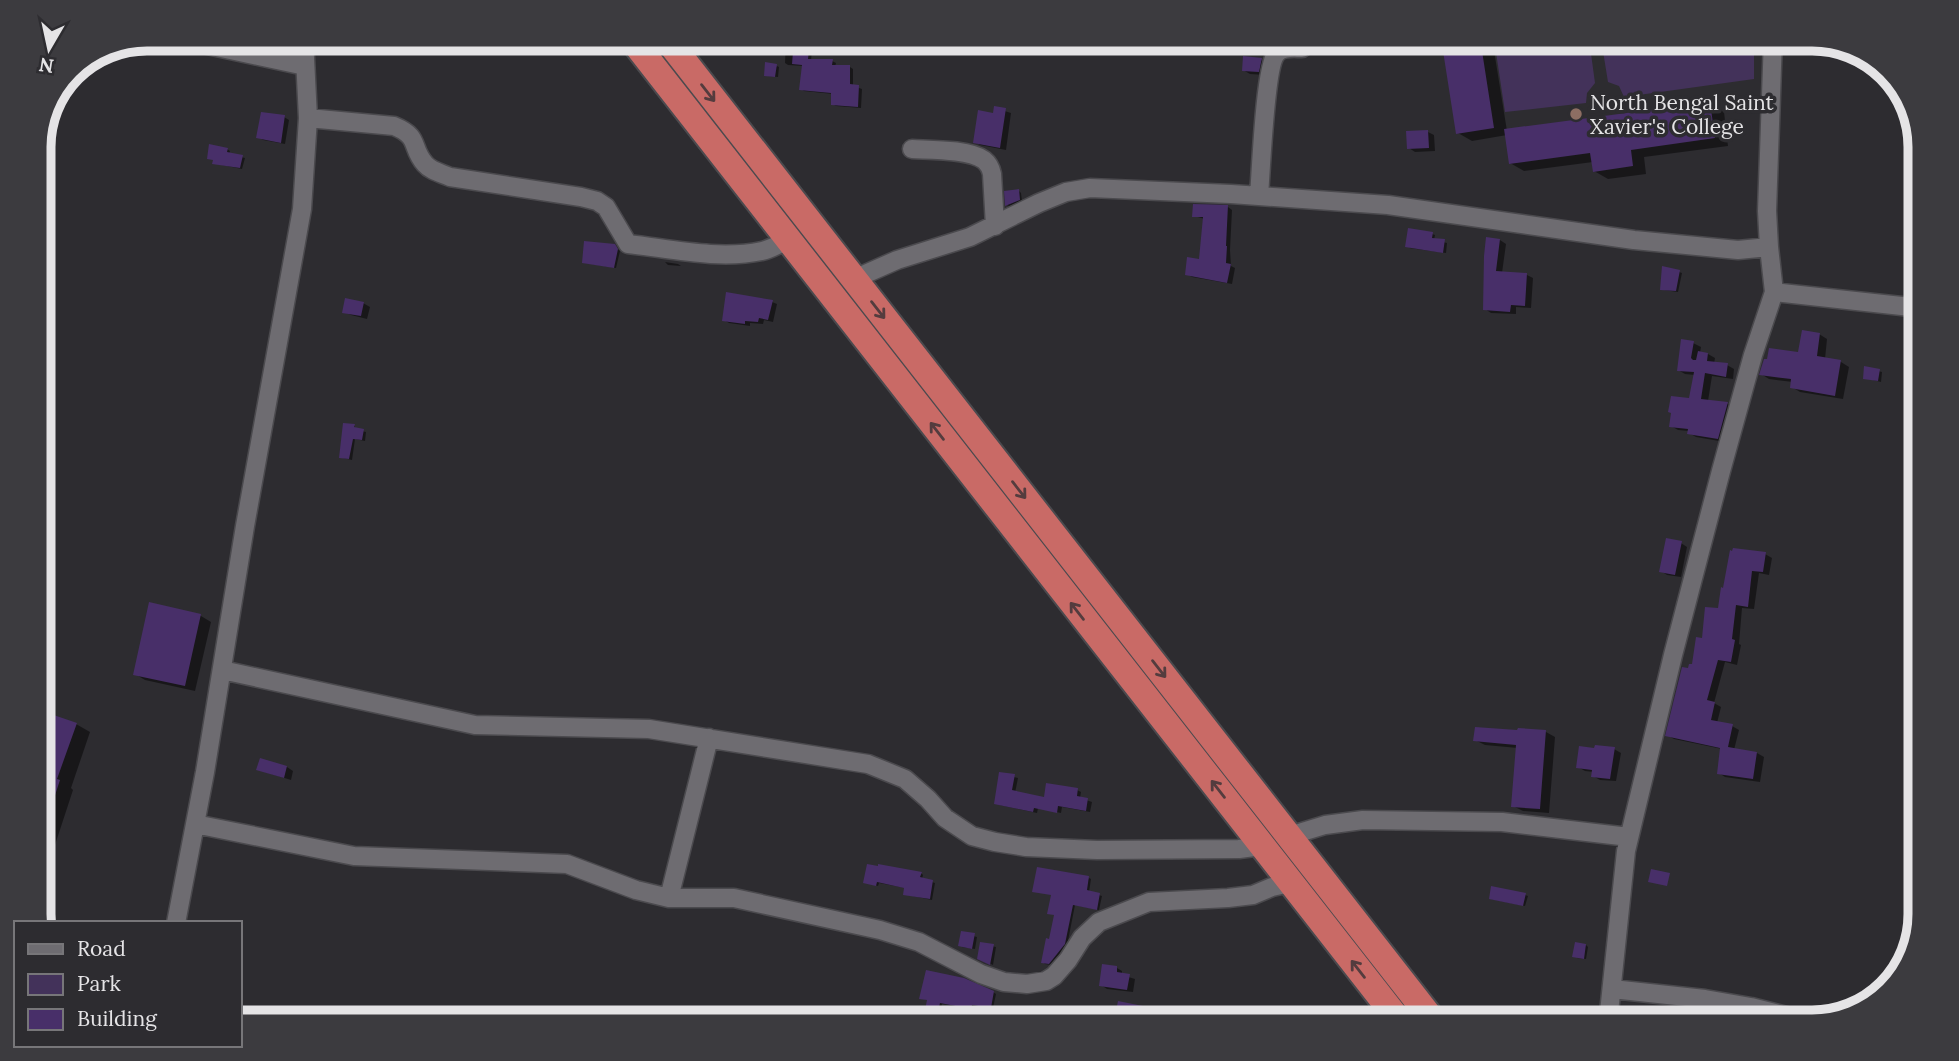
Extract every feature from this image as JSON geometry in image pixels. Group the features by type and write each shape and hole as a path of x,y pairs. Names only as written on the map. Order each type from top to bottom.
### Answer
{"highway":[{"path":"641,51 1390,1010"},
{"path":"676,51 1424,1010"}],"street":[{"path":"236,51 306,66"},
{"path":"176,921 302,209 308,118 305,51"},
{"path":"1259,196 1267,97 1271,67 1278,51"},
{"path":"1610,1010 1629,836 1721,471 1753,355 1774,292 1767,211 1773,51"},
{"path":"308,118 394,126 407,131 413,137 426,165 450,177 597,201 606,207 628,244 742,254 765,250 788,240"},
{"path":"912,149 974,155 984,160 992,174 995,226"},
{"path":"854,279 897,260 970,237 1066,192 1090,188 1388,205 1634,240 1738,250 1769,247"},
{"path":"1774,292 1908,308"},
{"path":"222,670 475,725 649,729 868,764 905,779 945,818 972,836 995,842 1026,847 1097,850 1239,849 1262,846"},
{"path":"669,898 709,738"},
{"path":"1289,836 1325,825 1363,820 1502,822 1629,836"},
{"path":"195,824 354,856 567,864 636,890 669,898 734,898 880,930 919,942 981,974 1004,982 1027,984 1046,981 1054,976 1082,938 1099,922 1149,902 1253,895 1290,883"},
{"path":"1612,989 1705,999 1762,1010"}],"green space":[{"path":"1496,51 1591,51 1595,83 1587,93 1586,103 1505,112"},
{"path":"1603,51 1754,51 1754,79 1624,97 1619,86 1608,82"}],"building":[{"path":"793,51 809,51 808,59 833,59 832,65 850,65 850,84 859,85 858,107 831,105 831,93 799,90 802,65 792,64"},
{"path":"1443,51 1482,51 1494,128 1456,134"},
{"path":"1243,56 1262,58 1259,72 1242,71"},
{"path":"765,62 777,64 775,77 764,76"},
{"path":"1710,102 1715,138 1631,150 1633,166 1593,172 1590,153 1509,164 1504,129"},
{"path":"994,106 1006,108 1000,148 973,143 978,110 993,113"},
{"path":"261,112 285,115 281,143 256,138"},
{"path":"1428,130 1429,148 1407,149 1406,131"},
{"path":"209,144 243,155 240,168 212,164 213,160 207,159"},
{"path":"1019,189 1020,200 1005,206 1004,191"},
{"path":"1193,204 1228,205 1226,263 1231,264 1227,283 1185,275 1187,257 1199,259 1203,217 1192,217"},
{"path":"1408,228 1433,232 1432,238 1445,239 1443,253 1405,247"},
{"path":"1486,237 1500,239 1496,271 1527,273 1525,306 1511,305 1510,312 1483,310"},
{"path":"584,241 615,244 618,249 614,268 582,263"},
{"path":"1662,266 1680,270 1676,291 1660,290"},
{"path":"726,292 773,300 768,320 759,318 758,322 745,321 745,324 722,321"},
{"path":"345,298 364,302 361,316 342,313"},
{"path":"1802,330 1820,333 1817,356 1841,360 1835,396 1790,388 1791,379 1759,375 1769,348 1798,352"},
{"path":"1681,339 1694,341 1691,358 1693,360 1696,360 1698,351 1708,353 1707,361 1728,363 1726,377 1705,373 1701,399 1728,402 1718,439 1687,434 1688,429 1669,427 1671,396 1689,398 1694,372 1677,371"},
{"path":"1864,366 1880,369 1878,381 1863,379"},
{"path":"343,423 355,424 354,427 364,429 362,440 353,439 349,459 339,458"},
{"path":"1666,538 1682,541 1675,575 1659,572"},
{"path":"1733,548 1766,552 1763,572 1752,571 1748,607 1736,605 1731,662 1718,660 1707,700 1715,702 1711,720 1733,724 1728,747 1757,752 1753,779 1717,774 1720,748 1665,736 1682,667 1688,668 1689,664 1692,664 1696,637 1702,638 1705,607 1718,608 1730,550"},
{"path":"149,602 201,614 185,686 133,675"},
{"path":"51,714 77,723 57,779 60,780 51,807"},
{"path":"1475,727 1546,730 1540,809 1511,807 1516,745 1473,741"},
{"path":"1595,745 1615,747 1610,779 1591,777 1592,770 1576,768 1579,746 1594,748"},
{"path":"260,758 287,766 284,778 256,770"},
{"path":"999,772 1015,774 1012,790 1044,797 1046,783 1078,788 1077,796 1088,798 1086,811 1058,806 1057,813 1034,808 1033,812 994,804"},
{"path":"867,864 922,872 920,877 933,880 930,899 903,895 904,888 877,882 876,886 863,883"},
{"path":"1037,867 1089,876 1087,890 1100,893 1097,910 1073,905 1065,944 1049,964 1041,963 1054,915 1047,914 1051,895 1032,892"},
{"path":"1651,869 1670,873 1667,886 1648,882"},
{"path":"1491,886 1526,893 1523,906 1489,899"},
{"path":"961,931 975,933 972,949 958,946"},
{"path":"980,942 994,944 990,965 977,959"},
{"path":"1575,942 1586,944 1584,959 1572,957"},
{"path":"1102,964 1117,966 1117,972 1130,974 1127,990 1099,986"},
{"path":"926,970 964,978 994,991 991,1008 972,1005 971,1009 940,1003 938,1010 925,1010 927,1000 919,999"},
{"path":"1118,1001 1148,1007 1147,1010 1116,1010"},
{"path":"1074,1006 1087,1010 1073,1010"},
{"path":"1659,1006 1690,1010 1658,1010"}],"place":[{"name":"North Bengal Saint Xavier's College","path":"1576,114"}]}
